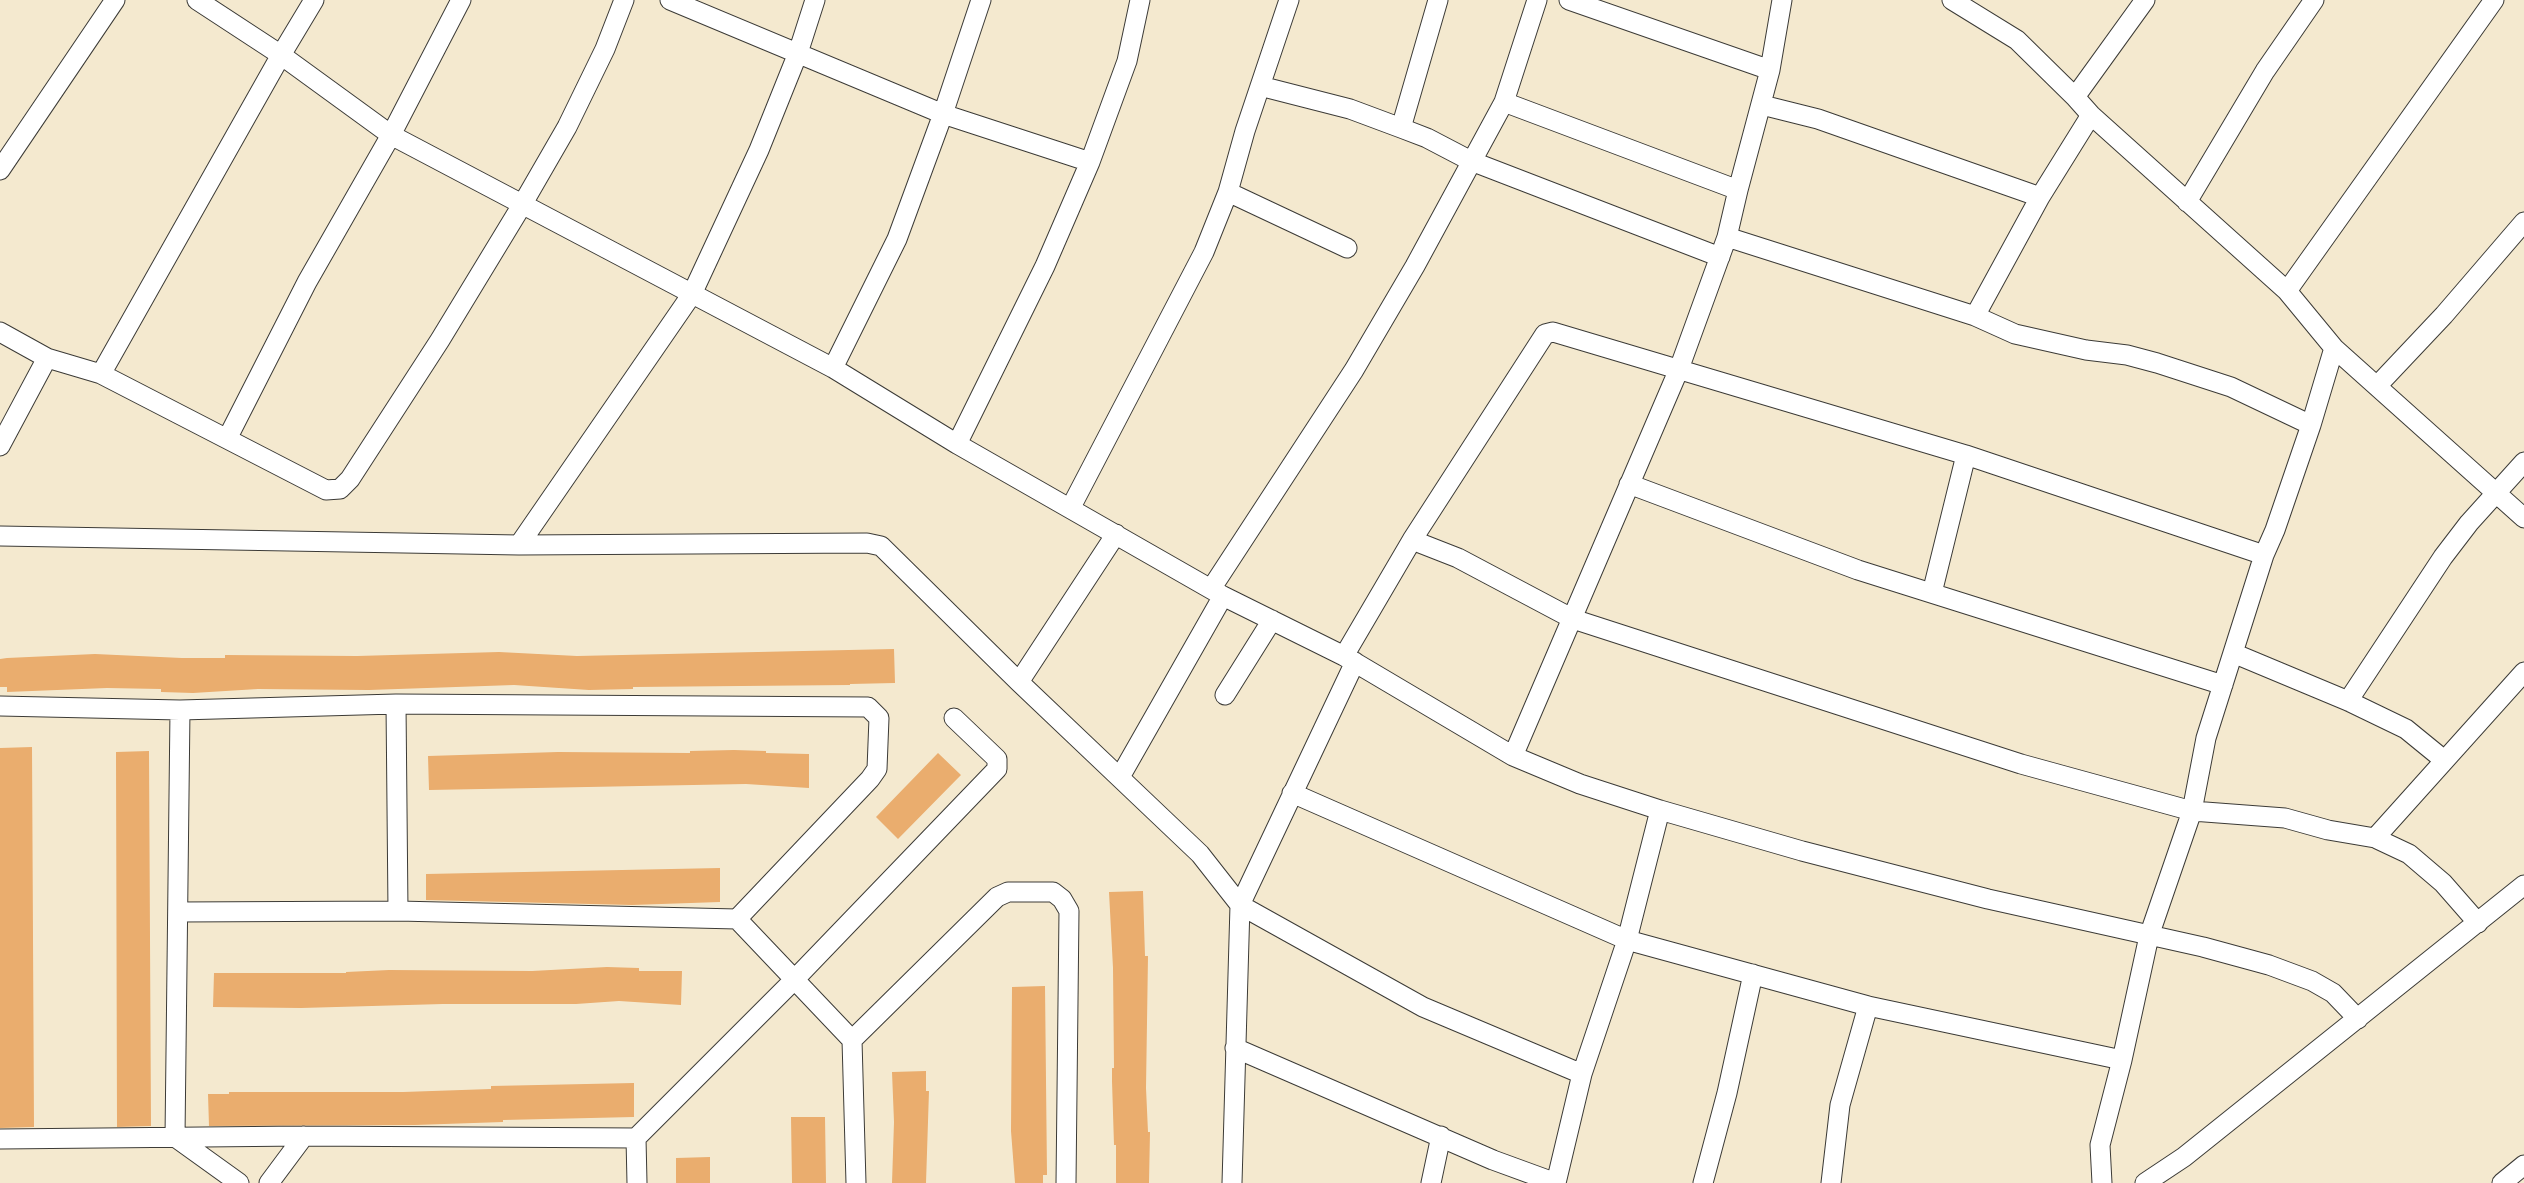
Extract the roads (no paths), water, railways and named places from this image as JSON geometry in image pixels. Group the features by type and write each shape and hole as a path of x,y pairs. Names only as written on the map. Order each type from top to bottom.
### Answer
{"street":[{"path":"0,170 115,0"},
{"path":"197,0 281,55 391,135 833,368 957,444 1071,507 1217,592 1350,659 1513,756 1580,784 1660,810 1802,851 1978,897 2241,957 2312,981 2333,993 2358,1019"},
{"path":"101,374 314,0"},
{"path":"227,439 307,282 391,135 461,0"},
{"path":"0,332 47,358 101,374 326,490 340,489 350,479 440,340 522,205 567,127 605,49 624,0"},
{"path":"670,0 943,114 1090,162"},
{"path":"519,545 692,294 759,150 798,53 814,0"},
{"path":"833,368 897,239 943,114 981,0"},
{"path":"957,444 1044,266 1090,162 1127,61 1140,0"},
{"path":"1071,507 1204,252 1228,192 1260,86 1289,0"},
{"path":"1401,128 1438,0"},
{"path":"1120,777 1217,592 1354,370 1415,266 1504,102 1537,0"},
{"path":"1569,0 1770,70"},
{"path":"1513,756 1679,369 1727,238 1738,190 1762,105 1782,0"},
{"path":"1952,0 2017,40 2091,115 2287,292 2334,348 2524,518"},
{"path":"2075,97 2145,0"},
{"path":"2187,202 2265,71 2314,0"},
{"path":"2287,292 2494,0"},
{"path":"1260,86 1350,109 1427,138 1471,161 1720,257"},
{"path":"1504,102 1738,190"},
{"path":"1762,105 1818,120 2040,197"},
{"path":"1975,316 2040,197 2091,115"},
{"path":"1228,192 1347,248"},
{"path":"2377,386 2444,315 2524,222"},
{"path":"1727,238 1975,316 2015,334 2086,350 2127,355 2203,378 2231,387 2311,425"},
{"path":"1232,1183 1240,905 1292,793 1350,659 1412,540 1545,334 1554,332 1966,455 2264,555"},
{"path":"2102,1183 2100,1144 2122,1060 2149,936 2192,811 2206,738 2264,555 2275,530 2311,425 2334,348"},
{"path":"0,446 47,358"},
{"path":"1932,593 1966,455"},
{"path":"2348,701 2442,557 2469,522 2524,462"},
{"path":"1629,484 1858,570 2223,686"},
{"path":"1019,682 1116,534"},
{"path":"0,536 519,545 867,543 881,546 1019,682 1200,854 1240,905 1389,990 1423,1007 1582,1074"},
{"path":"1412,540 1458,558 1573,619 2021,764 2192,811 2285,818 2328,830 2375,838 2409,854 2443,883 2478,923"},
{"path":"1225,695 1272,620"},
{"path":"2233,653 2348,701 2406,729 2444,760"},
{"path":"2375,838 2524,672"},
{"path":"396,704 398,911"},
{"path":"0,706 180,710 396,704 868,707 876,712 879,718 877,769 874,774 737,919"},
{"path":"175,1137 180,710"},
{"path":"0,1139 304,1136 636,1138 794,980 997,770 997,759 954,718"},
{"path":"1292,793 1627,940 1868,1006 2122,1060"},
{"path":"1235,1048 1493,1160 1556,1183 1582,1074 1627,940 1660,810"},
{"path":"2145,1183 2184,1158 2524,885"},
{"path":"852,1040 997,897 1008,892 1052,892 1062,899 1069,911 1066,1183"},
{"path":"178,912 398,911 737,919 852,1040 856,1183"},
{"path":"1703,1183 1727,1093 1753,974"},
{"path":"1831,1183 1840,1105 1868,1006"},
{"path":"269,1183 304,1136"},
{"path":"1431,1183 1440,1136"},
{"path":"175,1137 239,1183"},
{"path":"636,1138 637,1183"},
{"path":"2502,1183 2524,1165"}]}
